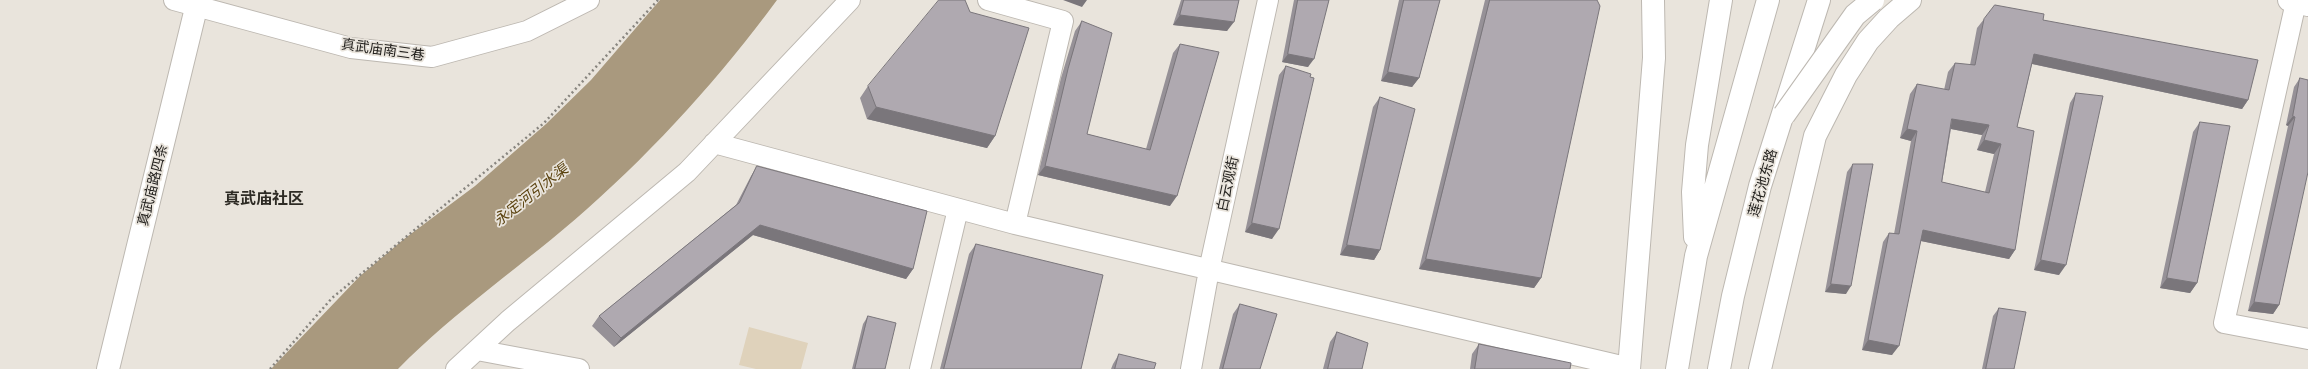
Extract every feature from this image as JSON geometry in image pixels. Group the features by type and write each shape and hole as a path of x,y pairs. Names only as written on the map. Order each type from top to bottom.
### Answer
{"main road":[{"path":"1629,369 1654,58 1653,0"},
{"path":"1696,256 1693,192 1696,144 1721,0"},
{"path":"1677,369 1696,256 1768,0"},
{"name":"莲花池东路","path":"1719,369 1733,296 1760,186 1784,115 1819,0"},
{"path":"1784,115 1855,15 1873,0"},
{"path":"1760,369 1815,136 1846,75 1868,41 1889,18 1910,0"},
{"name":"真武庙路四条","path":"108,369 197,3"}],"street":[{"name":"真武庙南三巷","path":"174,0 197,3 351,48 432,57 527,31 589,0"},
{"path":"456,369 508,321 687,172 850,0"},
{"path":"988,0 1063,21 1015,224"},
{"name":"白云观街","path":"1191,369 1209,270 1268,0"},
{"path":"2298,2 2224,323 2308,339"},
{"path":"714,143 1015,224 1629,369"},
{"path":"920,369 958,209"},
{"path":"477,350 579,369"}],"path":[{"path":"270,369 332,298 544,123 658,0"}],"shaded area":[{"path":"749,327 808,343 801,369 756,369 739,365"}],"water":[{"name":"永定河引水渠","path":"660,0 777,0 711,83 638,161 587,209 443,327 398,369 271,369 360,276 404,239 475,186 546,124 591,80"}],"building":[{"path":"939,0 965,0 970,12 1029,28 995,136 876,107 868,86"},
{"path":"1184,0 1239,0 1234,22 1180,15"},
{"path":"1298,0 1329,0 1314,59 1288,54"},
{"path":"1404,0 1440,0 1419,78 1388,72"},
{"path":"1490,0 1597,0 1600,6 1541,278 1426,259"},
{"path":"1995,5 2044,14 2043,20 2258,60 2248,100 2034,54 2017,127 2034,131 2015,250 1923,230 1899,346 1868,340 1889,233 1899,234 1917,131 1907,129 1917,84 1949,90 1955,63 1975,65 1984,19","holes":["1952,119 1989,125 1984,140 2001,144 1989,193 1942,182"]},
{"path":"1082,21 1112,33 1087,134 1150,150 1180,44 1219,52 1177,196 1045,166 1068,69"},
{"path":"1286,66 1311,74 1310,77 1314,78 1279,229 1252,223"},
{"path":"2300,78 2308,80 2308,172 2279,305 2254,302 2295,117 2293,116"},
{"path":"2076,93 2103,96 2066,265 2041,260"},
{"path":"1380,97 1415,109 1380,250 1347,245"},
{"path":"2200,122 2230,126 2197,283 2167,278"},
{"path":"1853,164 1873,164 1851,286 1831,284"},
{"path":"757,166 927,211 913,269 760,225 621,338 599,316 739,203"},
{"path":"976,244 1103,275 1081,369 944,369"},
{"path":"1240,304 1277,314 1260,369 1223,369"},
{"path":"1999,308 2026,312 2014,369 1986,369"},
{"path":"868,316 896,323 885,369 855,369"},
{"path":"1337,332 1368,343 1362,369 1328,369"},
{"path":"1479,344 1571,363 1570,369 1475,369"},
{"path":"1119,354 1156,363 1154,369 1115,369"}],"district":[{"name":"真武庙社区","path":"264,199"}]}
